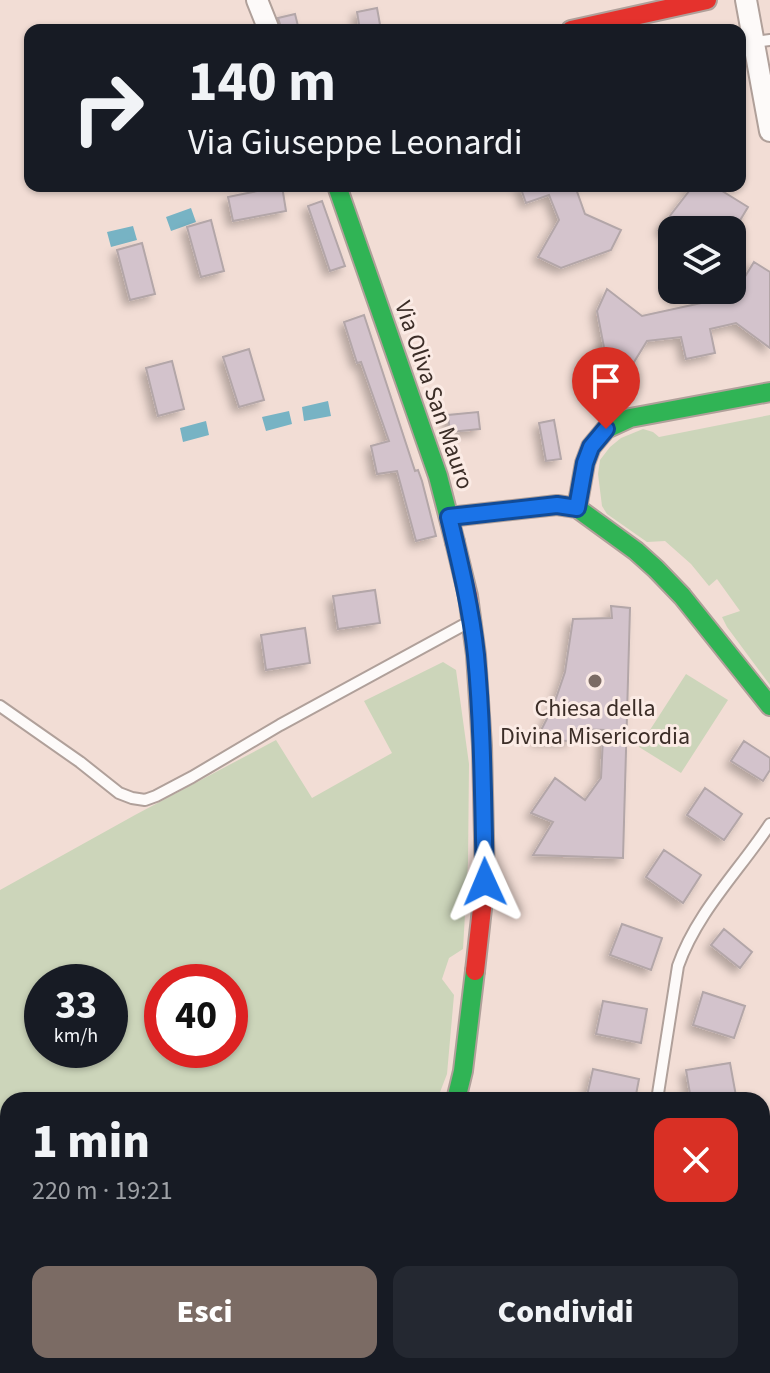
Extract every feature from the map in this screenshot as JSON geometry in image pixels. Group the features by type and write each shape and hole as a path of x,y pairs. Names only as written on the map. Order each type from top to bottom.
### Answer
{"street":[{"path":"257,0 267,24"},
{"path":"597,24 707,0"},
{"path":"746,0 762,41 770,131"},
{"name":"Via Oliva San Mauro","path":"339,192 438,476 468,596 476,655 485,882 458,1092"},
{"path":"577,508 588,455 606,429 630,418 770,392"},
{"path":"449,517 557,505 577,508 656,569 682,596 770,706"}],"lane":[{"path":"0,706 119,793 145,800 192,777 280,725 471,621"},
{"path":"658,1092 678,966 684,949 696,927 770,824"},
{"path":"748,854 770,841"}],"green space":[{"path":"770,415 770,685 722,617 740,611 717,579 709,586 691,564 665,541 647,542 607,514 602,506 598,474 600,460 610,447 621,438 643,429 659,437"},
{"path":"443,662 456,670 469,764 468,862 463,949 449,958 442,979 454,995 447,1074 440,1092 0,1092 0,890 276,740 312,798 392,753 364,701"},
{"path":"686,674 728,700 681,773 639,747"}],"water":[{"path":"191,208 196,222 171,231 166,217"},
{"path":"133,226 137,240 111,247 107,232"},
{"path":"328,401 331,416 304,421 302,407"},
{"path":"289,411 292,424 266,431 262,417"},
{"path":"206,421 209,435 183,442 180,428"}],"building":[{"path":"377,8 380,24 359,24 357,12"},
{"path":"295,14 298,24 280,24 278,18"},
{"path":"253,192 283,192 286,211 233,221 228,197"},
{"path":"522,192 577,192 585,214 621,230 611,250 561,268 538,257 559,220 549,195 526,203"},
{"path":"688,192 724,192 748,207 743,216 670,216"},
{"path":"322,201 345,266 330,271 308,206"},
{"path":"211,220 224,271 201,277 187,227"},
{"path":"142,243 155,294 130,300 117,250"},
{"path":"754,262 770,272 770,348 736,323 710,329 715,353 686,359 681,337 647,341 626,375 607,363 597,311 607,289 642,316 697,304 746,304 746,275"},
{"path":"364,315 415,471 418,470 422,481 436,536 416,541 397,471 377,474 371,446 389,441 344,322"},
{"path":"249,349 264,400 239,407 223,357"},
{"path":"172,361 184,409 158,416 146,368"},
{"path":"478,412 480,429 450,432 448,415"},
{"path":"554,420 561,459 546,461 539,423"},
{"path":"375,590 380,623 338,629 333,596"},
{"path":"611,606 630,608 623,858 533,855 553,822 531,813 555,778 585,800 601,778 606,730 572,729 570,741 536,740 553,707 565,672 573,619 612,618"},
{"path":"305,628 310,663 266,670 261,635"},
{"path":"744,741 770,758 770,770 763,781 731,761"},
{"path":"705,788 742,814 724,840 687,815"},
{"path":"664,850 701,875 683,903 646,877"},
{"path":"622,924 662,938 651,970 610,955"},
{"path":"724,929 752,952 740,968 711,945"},
{"path":"703,992 745,1006 734,1038 693,1025"},
{"path":"603,1001 647,1009 641,1043 596,1034"},
{"path":"730,1063 735,1092 690,1092 686,1070"},
{"path":"593,1069 639,1079 637,1092 588,1092"}],"traffic: fast":[{"path":"339,192 438,476 455,542"},
{"path":"577,508 585,463 591,447 606,429 630,418 770,392"},
{"path":"449,517 557,505 577,508 656,569 682,596 770,706"},
{"path":"458,1092 475,971"}],"traffic: jam":[{"path":"598,24 707,0"},
{"path":"455,542 468,596 476,655 482,746 485,882 475,971"}],"place":[{"name":"Chiesa della Divina Misericordia","path":"595,681"}],"route":[{"path":"485,882 476,655 468,596 449,517 557,505 577,508 585,463 591,447 606,429"}]}
